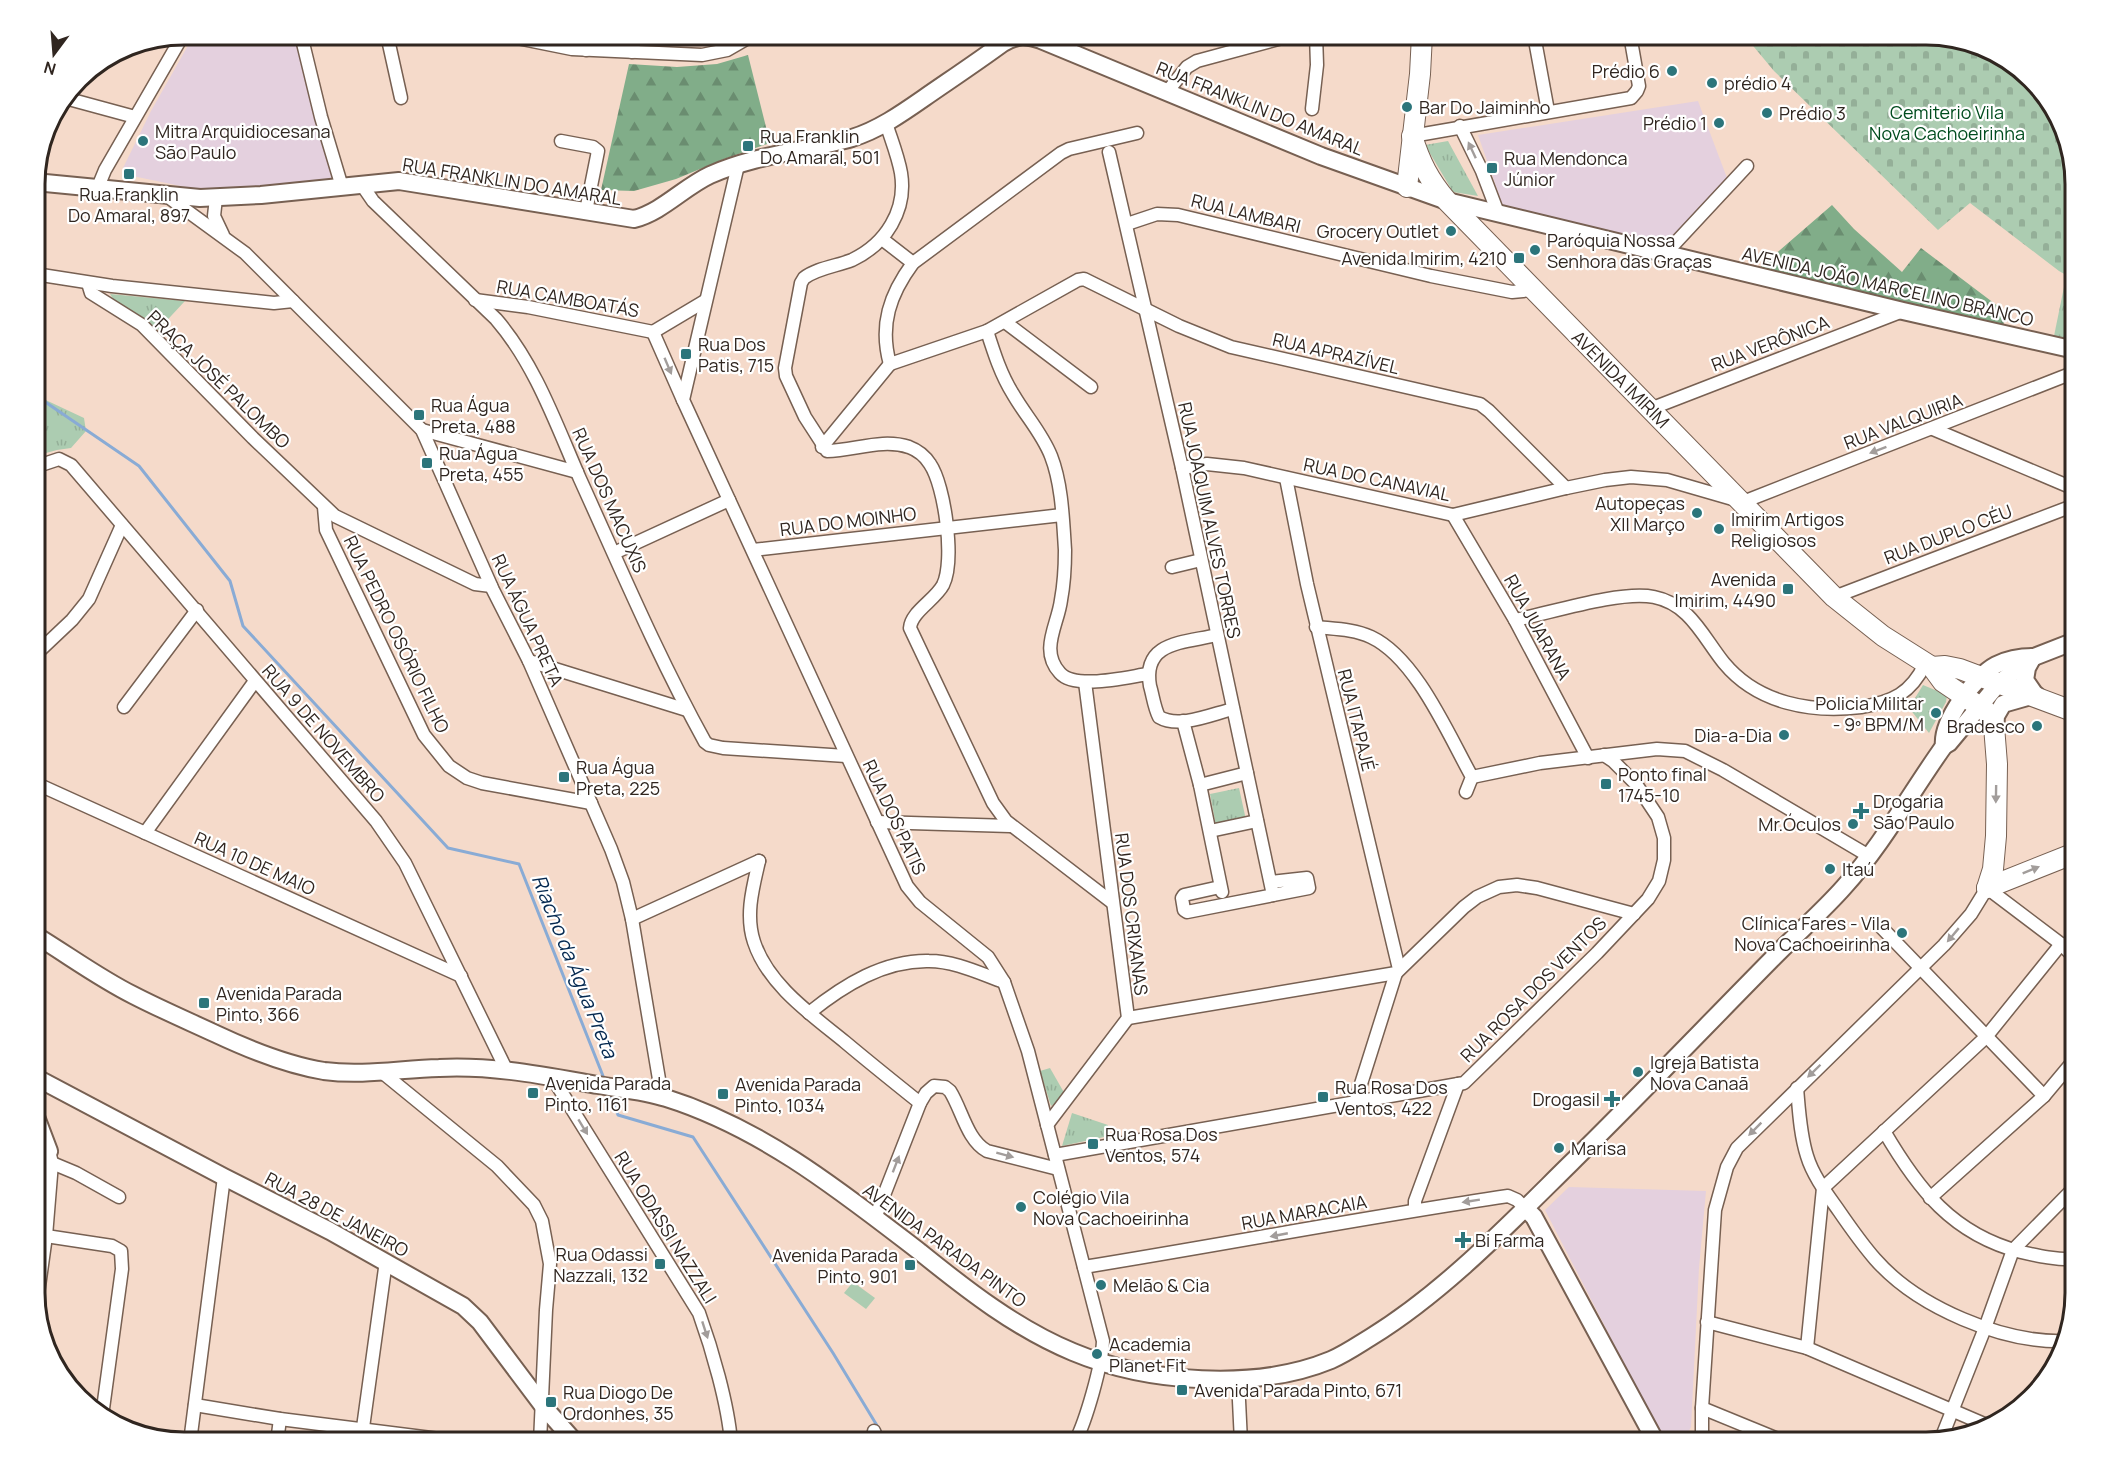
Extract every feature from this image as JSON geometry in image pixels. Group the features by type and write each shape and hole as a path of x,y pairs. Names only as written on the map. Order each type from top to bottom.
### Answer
{"main road":[{"name":"AVENIDA IMIRIM","path":"1421,45 1412,136 1421,164 1437,190 1532,290 1834,597 1869,626 1928,666 1943,682 1972,701"},
{"path":"1407,187 1412,136"},
{"path":"1928,666 1953,667 2065,708"},
{"path":"1972,701 1990,717 1995,736 1996,836 1993,869 1987,888"},
{"path":"1987,888 2065,857"}],"street":[{"path":"98,187 105,170 177,45"},
{"path":"303,45 321,117 342,187"},
{"path":"389,45 401,98"},
{"path":"550,45 572,50 702,55 714,54 735,45"},
{"path":"586,50 587,45"},
{"path":"632,52 634,45"},
{"name":"RUA FRANKLIN DO AMARAL","path":"45,183 188,198 216,198 387,181 418,183 628,219 639,218 709,176 777,154 852,138 886,123 1000,45"},
{"name":"RUA FRANKLIN DO AMARAL","path":"1053,45 1321,156 1447,201"},
{"path":"1063,49 1066,45"},
{"path":"1167,92 1187,67 1197,61 1254,45"},
{"path":"1312,109 1317,65 1316,45"},
{"path":"1536,45 1548,111"},
{"path":"1412,136 1631,98 1639,86 1632,45"},
{"path":"73,100 135,117"},
{"path":"886,123 901,172 901,202 896,216 882,239 867,252 808,275 801,283 785,368 786,376 822,447 829,452 869,445 892,444 910,448 920,453 930,463 936,474 947,527 949,551 944,583 913,617 910,628 993,803 1010,826 1113,903"},
{"path":"1461,126 1498,213"},
{"path":"890,364 885,348 891,300 896,286 913,263 1054,157 1069,149 1137,133"},
{"path":"561,141 592,147 598,151 586,211"},
{"name":"RUA JOAQUIM ALVES TORRES","path":"1109,152 1182,468 1273,896"},
{"path":"683,400 738,165"},
{"path":"1665,254 1747,166"},
{"name":"RUA DOS MACUXIS","path":"362,185 373,201 496,319 518,347 687,710 705,742 723,748 846,756"},
{"name":"RUA ÁGUA PRETA","path":"164,194 245,253 422,430 491,585 529,661 611,849 623,882 632,919 662,1096"},
{"path":"216,198 214,216 223,236"},
{"name":"AVENIDA JOÃO MARCELINO BRANCO","path":"1447,201 1903,311 2065,348"},
{"name":"RUA LAMBARI","path":"1127,224 1157,214 1178,215 1431,276 1512,292 1532,290"},
{"path":"882,239 913,263"},
{"path":"45,276 88,283 274,303 293,301"},
{"name":"RUA APRAZÍVEL","path":"1005,322 1078,280 1090,281 1145,309 1231,347 1480,404 1490,411 1566,488"},
{"name":"PRAÇA JOSÉ PALOMBO","path":"88,283 91,293 142,325 335,516 475,584 491,585"},
{"name":"RUA CAMBOATÁS","path":"476,300 528,307 653,332"},
{"path":"653,332 705,301"},
{"name":"RUA VERÔNICA","path":"1650,409 1903,311"},
{"path":"822,447 890,364 987,331 1005,322 1091,387"},
{"path":"987,331 1003,376 1042,436 1052,458 1058,480 1065,552 1061,603 1050,638 1055,667 1061,675 1070,680 1085,682 1148,674"},
{"name":"RUA DOS PATIS","path":"653,332 907,886 913,896 988,957 1005,982 1028,1051 1103,1341 1101,1362 1080,1432"},
{"name":"RUA VALQUIRIA","path":"1743,502 2065,376"},
{"path":"1933,429 2065,484"},
{"path":"422,430 577,471"},
{"name":"RUA 9 DE NOVEMBRO","path":"45,464 59,459 71,465 391,840 405,863 507,1071"},
{"name":"RUA DO CANAVIAL","path":"1182,468 1207,464 1227,465 1453,515 1566,488 1630,477 1667,480 1743,502"},
{"path":"1704,491 1710,486 1714,473"},
{"name":"RUA ITAPAJÉ","path":"1287,478 1295,529 1316,627 1397,971"},
{"path":"614,553 729,500"},
{"name":"RUA PEDRO OSÓRIO FILHO","path":"324,507 326,530 424,735 443,760 460,775 482,783 591,803"},
{"name":"RUA DUPLO CÉU","path":"1834,597 2065,509"},
{"name":"RUA DO MOINHO","path":"753,550 1062,515"},
{"name":"RUA JUARANA","path":"1453,515 1515,620 1588,758"},
{"path":"45,646 72,620 88,599 122,525"},
{"path":"1172,567 1201,560"},
{"path":"1515,620 1601,601 1628,597 1654,597 1683,610 1696,622 1726,665 1753,687 1772,699 1796,706 1822,709 1866,706 1894,698 1916,681 1928,666"},
{"path":"124,707 197,610"},
{"path":"1316,627 1354,631 1370,636 1399,657 1423,688 1472,777"},
{"path":"1217,635 1164,648 1155,654 1149,665 1148,674 1155,709 1159,717 1169,721 1183,721 1233,709"},
{"name":"AVENIDA PARADA PINTO","path":"1944,746 1944,732 1990,680 2034,657 2065,645"},
{"path":"1964,726 1978,727 1995,736 1996,716 2003,704 2037,698 2025,680 2027,668 2034,657"},
{"path":"529,661 687,710"},
{"path":"145,833 255,681"},
{"name":"RUA DOS CRIXANAS","path":"1047,1125 1128,1018 1085,682"},
{"name":"AVENIDA PARADA PINTO","path":"45,941 133,996 237,1044 288,1063 325,1071 383,1073 439,1068 472,1068 507,1071 662,1096 727,1121 793,1159 875,1218 959,1284 1005,1315 1058,1346 1141,1374 1175,1378 1238,1380 1316,1365 1338,1357 1385,1328 1429,1296 1525,1208 1686,1049 1845,886 1869,856 1944,746 1964,726 1972,701"},
{"path":"1183,721 1200,785 1224,903"},
{"path":"1472,777 1540,763 1604,755 1657,749 1685,752 1723,770 1869,856"},
{"name":"RUA ROSA DOS VENTOS","path":"1055,1155 1464,1083 1634,914 1648,899 1659,881 1664,860 1664,838 1658,817 1648,800 1628,776 1604,755"},
{"path":"1200,785 1246,772"},
{"path":"1466,792 1472,777"},
{"name":"RUA 10 DE MAIO","path":"45,788 461,976"},
{"path":"1210,831 1257,821"},
{"path":"877,822 1010,826"},
{"path":"632,919 759,861 751,902 750,922 754,942 763,962 778,982 809,1012 920,1103"},
{"path":"1220,887 1184,895 1182,898 1184,910 1187,912 1309,888 1306,878 1271,882"},
{"path":"1354,1103 1397,971 1477,897 1499,887 1516,885 1537,888 1634,914"},
{"path":"1701,1432 1715,1210 1727,1167 1737,1148 1944,945 1971,914 1987,888 2065,948"},
{"path":"1882,928 2044,1096"},
{"path":"1807,1348 1823,1188 1986,1037 2061,944"},
{"path":"809,1012 851,983 889,967 912,962 931,961 950,964 1005,982"},
{"path":"1128,1018 1397,971"},
{"path":"1929,1198 2044,1096 2065,1072"},
{"path":"383,1073 497,1166 534,1205 542,1221 550,1264 541,1432"},
{"name":"RUA ODASSI NAZZALI","path":"552,1077 699,1312 726,1410 729,1432"},
{"name":"RUA 28 DE JANEIRO","path":"45,1082 386,1261 469,1310 565,1432"},
{"path":"1415,1210 1415,1201 1458,1084"},
{"path":"875,1218 920,1103 929,1089 934,1086 945,1087 950,1091 957,1101 968,1128 981,1147 987,1151 1058,1169"},
{"path":"1797,1088 1807,1156 1823,1188 1875,1260 1901,1282 1934,1304 1985,1328 2030,1339 2057,1340"},
{"path":"1884,1131 1929,1198 1969,1231 1994,1244 2013,1250 2039,1257 2065,1258"},
{"path":"45,1141 51,1157 45,1243"},
{"path":"45,1160 51,1157"},
{"path":"51,1157 119,1197"},
{"path":"191,1432 224,1178"},
{"name":"RUA MARACAIA","path":"1084,1268 1508,1196 1517,1200 1525,1208"},
{"path":"1945,1431 2013,1250 2065,1198"},
{"path":"1525,1208 1534,1217 1650,1432"},
{"path":"46,1236 112,1246 121,1251 122,1269 103,1406"},
{"path":"363,1432 386,1261"},
{"path":"1707,1322 1807,1348 1977,1422"},
{"path":"1238,1380 1241,1432"},
{"path":"195,1405 280,1419 384,1432"},
{"path":"1702,1408 1759,1432"},
{"path":"278,1432 280,1419"}],"shaded area":[{"path":"188,45 299,45 333,180 246,190 195,189 123,174 123,168 151,111"},
{"path":"1698,101 1727,178 1666,243 1504,209 1478,135"},
{"path":"1569,1187 1706,1191 1699,1268 1691,1427 1688,1432 1659,1432 1545,1210"}],"green space":[{"name":"Cemiterio Vila Nova Cachoeirinha","path":"1752,45 1944,46 1979,56 2003,68 2031,92 2051,122 2058,139 2065,184 2065,274 1970,203 1938,230 1774,71"},
{"path":"748,55 770,143 676,179 634,191 601,190 629,64 677,67 717,64"},
{"path":"1448,141 1478,196 1453,192 1425,145"},
{"path":"1832,205 1854,229 1902,272 1921,248 2003,310 2004,329 1757,270"},
{"path":"2064,287 2065,338 2054,336"},
{"path":"110,294 185,301 158,330 115,302"},
{"path":"45,400 84,418 86,431 71,448 45,453"},
{"path":"1923,685 1947,695 1946,702 1929,733 1909,708"},
{"path":"1239,788 1246,820 1216,826 1210,794"},
{"path":"1050,1068 1066,1096 1051,1106 1040,1071"},
{"path":"1072,1113 1108,1125 1104,1137 1062,1146"},
{"path":"853,1282 875,1298 866,1309 844,1293"}],"waterway":[{"name":"Riacho da Água Preta","path":"45,402 139,466 230,581 243,626 448,848 519,864 605,1081"},
{"name":"Riacho da Água Preta","path":"609,1093 618,1115 693,1137 833,1353 881,1432"}],"place":[{"name":"Prédio 6","path":"1672,71"},
{"name":"prédio 4","path":"1712,83"},
{"name":"Bar Do Jaiminho","path":"1407,107"},
{"name":"Prédio 3","path":"1767,113"},
{"name":"Prédio 1","path":"1719,123"},
{"name":"Mitra Arquidiocesana São Paulo","path":"143,141"},
{"name":"Rua Franklin Do Amaral, 501","path":"748,146"},
{"name":"Rua Mendonca Júnior","path":"1492,168"},
{"name":"Rua Franklin Do Amaral, 897","path":"129,174"},
{"name":"Grocery Outlet","path":"1451,231"},
{"name":"Paróquia Nossa Senhora das Graças","path":"1535,250"},
{"name":"Avenida Imirim, 4210","path":"1519,258"},
{"name":"Rua Dos Patis, 715","path":"686,354"},
{"name":"Rua Água Preta, 488","path":"419,415"},
{"name":"Rua Água Preta, 455","path":"427,463"},
{"name":"Autopeças XII Março","path":"1697,513"},
{"name":"Imirim Artigos Religiosos","path":"1719,529"},
{"name":"Avenida Imirim, 4490","path":"1788,589"},
{"name":"Policia Militar - 9º BPM/M","path":"1936,713"},
{"name":"Bradesco","path":"2037,726"},
{"name":"Dia-a-Dia","path":"1784,735"},
{"name":"Rua Água Preta, 225","path":"564,777"},
{"name":"Ponto final 1745-10","path":"1606,784"},
{"name":"Drogaria São Paulo","path":"1861,811"},
{"name":"Mr.Óculos","path":"1853,824"},
{"name":"Itaú","path":"1830,869"},
{"name":"Clínica Fares - Vila Nova Cachoeirinha","path":"1902,933"},
{"name":"Avenida Parada Pinto, 366","path":"204,1003"},
{"name":"Igreja Batista Nova Canaã","path":"1638,1072"},
{"name":"Avenida Parada Pinto, 1161","path":"533,1093"},
{"name":"Avenida Parada Pinto, 1034","path":"723,1094"},
{"name":"Rua Rosa Dos Ventos, 422","path":"1323,1097"},
{"name":"Drogasil","path":"1612,1099"},
{"name":"Rua Rosa Dos Ventos, 574","path":"1093,1144"},
{"name":"Marisa","path":"1559,1148"},
{"name":"Colégio Vila Nova Cachoeirinha","path":"1021,1207"},
{"name":"Bi Farma","path":"1463,1240"},
{"name":"Rua Odassi Nazzali, 132","path":"660,1264"},
{"name":"Avenida Parada Pinto, 901","path":"910,1265"},
{"name":"Melão & Cia","path":"1101,1285"},
{"name":"Academia Planet Fit","path":"1097,1354"},
{"name":"Avenida Parada Pinto, 671","path":"1182,1390"},
{"name":"Rua Diogo De Ordonhes, 35","path":"551,1402"}]}
